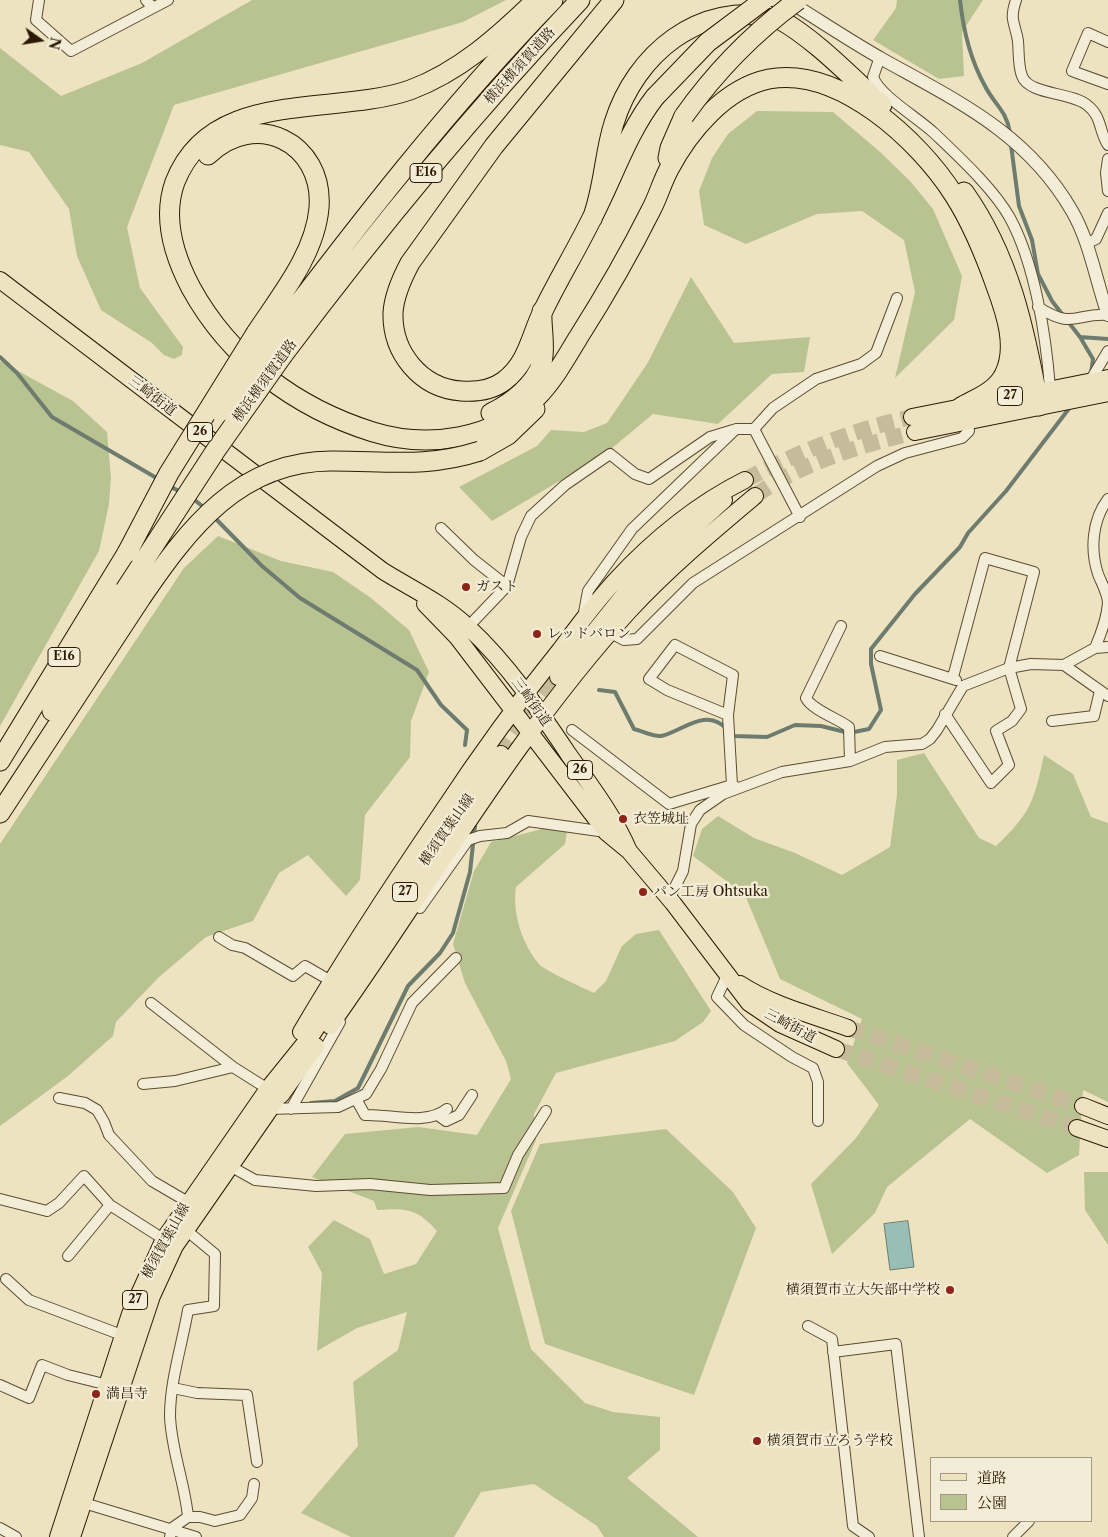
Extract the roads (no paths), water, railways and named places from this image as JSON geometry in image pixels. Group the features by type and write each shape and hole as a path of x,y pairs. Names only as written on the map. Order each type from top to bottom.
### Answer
{"highway":[{"path":"536,0 479,51 423,85 375,100 263,113 239,120 218,130 192,152 178,175 172,191 170,211 172,236 178,261 202,308 230,344 255,369 281,388 322,413 389,436 431,440 460,437 497,424 519,411 536,398 549,382 596,310"},
{"name":"横浜横須賀道路","path":"0,798 133,594 216,450 269,344 404,170 499,59 553,0"},
{"name":"横浜横須賀道路","path":"269,344 408,195 522,63 580,0"},
{"path":"614,0 494,146 418,250 400,283 393,312 396,334 402,352 412,367 437,385 468,391 495,386 518,368 527,355 542,311 592,218 640,117 655,97 708,42 764,0"},
{"path":"666,177 670,148 684,116 722,66 764,26 798,0"},
{"path":"592,218 601,190 614,122 633,78 660,40 680,23 712,9 734,7 766,13 802,35 920,139 959,186 984,222 1010,279 1020,313 1036,395"},
{"path":"0,813 133,594 207,513 234,492 267,474 315,462 428,463 480,451 508,435 532,413 550,391 688,140 712,112 746,87 774,78 803,78 845,93 878,114 910,142 951,190 978,240 1006,315 1010,342 1008,366 999,384 964,413"},
{"path":"269,344 308,249 316,226 319,207 315,175 306,158 286,140 258,133 235,136 216,147 200,162 185,196 183,218 185,241 200,282 226,321 261,359 303,389 356,414 398,426 434,428 475,420 506,405 530,384 539,371 543,360 542,311"},
{"path":"1010,342 1036,395"},
{"name":"E16","path":"0,761 128,553 169,473 269,344"}],"main road":[{"name":"三崎街道","path":"0,280 301,509 401,582 508,670 618,824 629,851"},
{"name":"27","path":"913,425 1108,378"},
{"name":"27","path":"964,413 1036,395 1108,393"},
{"path":"274,1092 331,981 396,880 525,693 614,581 670,530 719,493 745,480 663,555 627,591 558,677"},
{"path":"274,1092 369,971 458,836 532,732 611,632 672,567 755,496 694,528"},
{"name":"三崎街道","path":"463,632 513,709 606,832 629,851 669,899 749,1003 780,1024 836,1049"},
{"name":"横須賀葉山線","path":"72,1537 84,1503 114,1387 129,1338 152,1296 170,1242 274,1092 426,860 501,754"},
{"name":"三崎街道","path":"728,976 754,993 848,1028"},
{"name":"横須賀葉山線","path":"170,1242 186,1230 194,1206 230,1166 269,1109 274,1092"},
{"path":"1083,1106 1108,1116"},
{"path":"1077,1128 1108,1140"},
{"name":"横須賀葉山線","path":"58,1537 114,1387"}],"street":[{"path":"39,0 36,20 71,51 150,4 168,0"},
{"path":"787,0 880,58 983,116 1026,151 1044,170 1073,212 1086,244 1108,315 1065,320 1054,316 1038,306"},
{"path":"1016,0 1011,18 1017,35 1022,76 1029,86 1076,98 1087,104 1097,114 1108,145"},
{"path":"1108,42 1088,33 1072,71 1108,84"},
{"path":"880,58 873,76 876,85 920,120 961,160 1010,218 1033,277 1047,351 1036,395"},
{"path":"1108,159 1106,173 1108,191"},
{"path":"1086,244 1096,239 1108,213"},
{"path":"754,430 773,408 816,379 861,364 876,353 897,298"},
{"path":"1090,381 1108,351"},
{"path":"611,632 624,640 637,639 693,583 878,466 905,453 962,438 969,431 964,413"},
{"path":"463,632 507,586 521,537 531,516 565,485 610,454 635,474 649,479 710,437 736,429 754,430"},
{"path":"583,620 588,591 632,529 736,429"},
{"path":"754,430 800,517"},
{"path":"1095,648 1103,630 1108,602 1097,571 1092,544 1099,516 1108,499"},
{"path":"442,528 474,560 507,586"},
{"path":"945,714 991,783 1009,765 996,731 1012,722 1021,709 1009,668 1034,572 985,558 952,677"},
{"path":"841,626 806,698 809,704 838,718 849,727 850,761"},
{"path":"728,715 667,690 649,679 675,645 733,675 728,715 735,786"},
{"path":"572,730 669,804 782,772 850,761 885,747 922,744 930,739 963,686 1009,668 1032,664 1064,665 1095,648 1108,647"},
{"path":"880,656 952,677 963,686"},
{"path":"1052,721 1094,716 1104,693 1064,665"},
{"path":"669,899 683,872 691,824 700,810 735,786"},
{"path":"291,1109 337,1027 468,840 480,836 507,833 528,821 606,832"},
{"path":"219,937 245,948 293,976 305,966 331,981"},
{"path":"269,1109 338,1107 366,1094 381,1069 412,1003 456,958"},
{"path":"728,976 718,997 744,1025 792,1057 813,1068 818,1082 818,1121"},
{"path":"151,1003 233,1067 274,1092"},
{"path":"143,1084 175,1081 233,1067"},
{"path":"438,1116 446,1121 454,1119 472,1096"},
{"path":"59,1098 85,1103 97,1110 109,1135 152,1180 194,1206"},
{"path":"356,1099 365,1116 422,1118 438,1116 447,1109"},
{"path":"230,1166 255,1180 316,1186 370,1184 430,1190 504,1188 518,1155 546,1112"},
{"path":"0,1199 47,1211 59,1203 84,1176 110,1205 170,1242"},
{"path":"68,1256 110,1205"},
{"path":"186,1230 215,1254 214,1306 188,1310 173,1388 170,1418 188,1517"},
{"path":"6,1279 29,1300 129,1338"},
{"path":"808,1326 832,1339 853,1526 869,1537"},
{"path":"833,1352 896,1344 919,1537"},
{"path":"0,1385 29,1398 42,1365 68,1375 114,1387"},
{"path":"173,1388 197,1393 247,1395 257,1462"},
{"path":"171,1533 188,1517 200,1517 215,1521 240,1515 252,1498 254,1484"},
{"path":"84,1503 171,1533 196,1537"},
{"path":"1013,1537 1028,1522"},
{"path":"0,1528 16,1537"}],"water":[{"path":"908,1221 914,1267 890,1270 884,1224"}],"waterway":[{"path":"960,0 963,22 976,66 1006,119 1010,133"},
{"path":"1011,145 1019,206 1032,240 1038,274 1052,301 1080,337 1093,359 1091,373"},
{"path":"1080,337 1108,339"},
{"path":"0,357 17,373 52,417 160,480"},
{"path":"731,733 734,736 767,737 795,725 821,726 849,733 869,729 881,710 871,664 871,649 915,594 960,547 968,533 1006,491 1071,406"},
{"path":"168,485 182,493"},
{"path":"192,498 206,509"},
{"path":"213,516 262,566 300,598 417,670 441,705 467,730"},
{"path":"599,690 615,692 634,729 651,735 661,736 669,734 701,720 718,722 726,728"},
{"path":"465,745 467,730"},
{"path":"311,1103 335,1101 358,1088 408,986 440,953 453,933 470,872 475,826"}],"tunnel":[{"path":"745,480 785,460 847,435 912,417"},
{"path":"755,496 773,484 812,464 852,449 915,432"},
{"path":"501,754 558,677"},
{"path":"848,1028 1083,1106"},
{"path":"836,1049 1077,1128"}],"place":[{"name":"ガスト","path":"466,587"},
{"name":"レッドバロン","path":"537,634"},
{"name":"衣笠城址","path":"623,819"},
{"name":"パン工房 Ohtsuka","path":"643,892"},
{"name":"横須賀市立大矢部中学校","path":"950,1290"},
{"name":"満昌寺","path":"96,1394"},
{"name":"横須賀市立ろう学校","path":"757,1441"}]}
